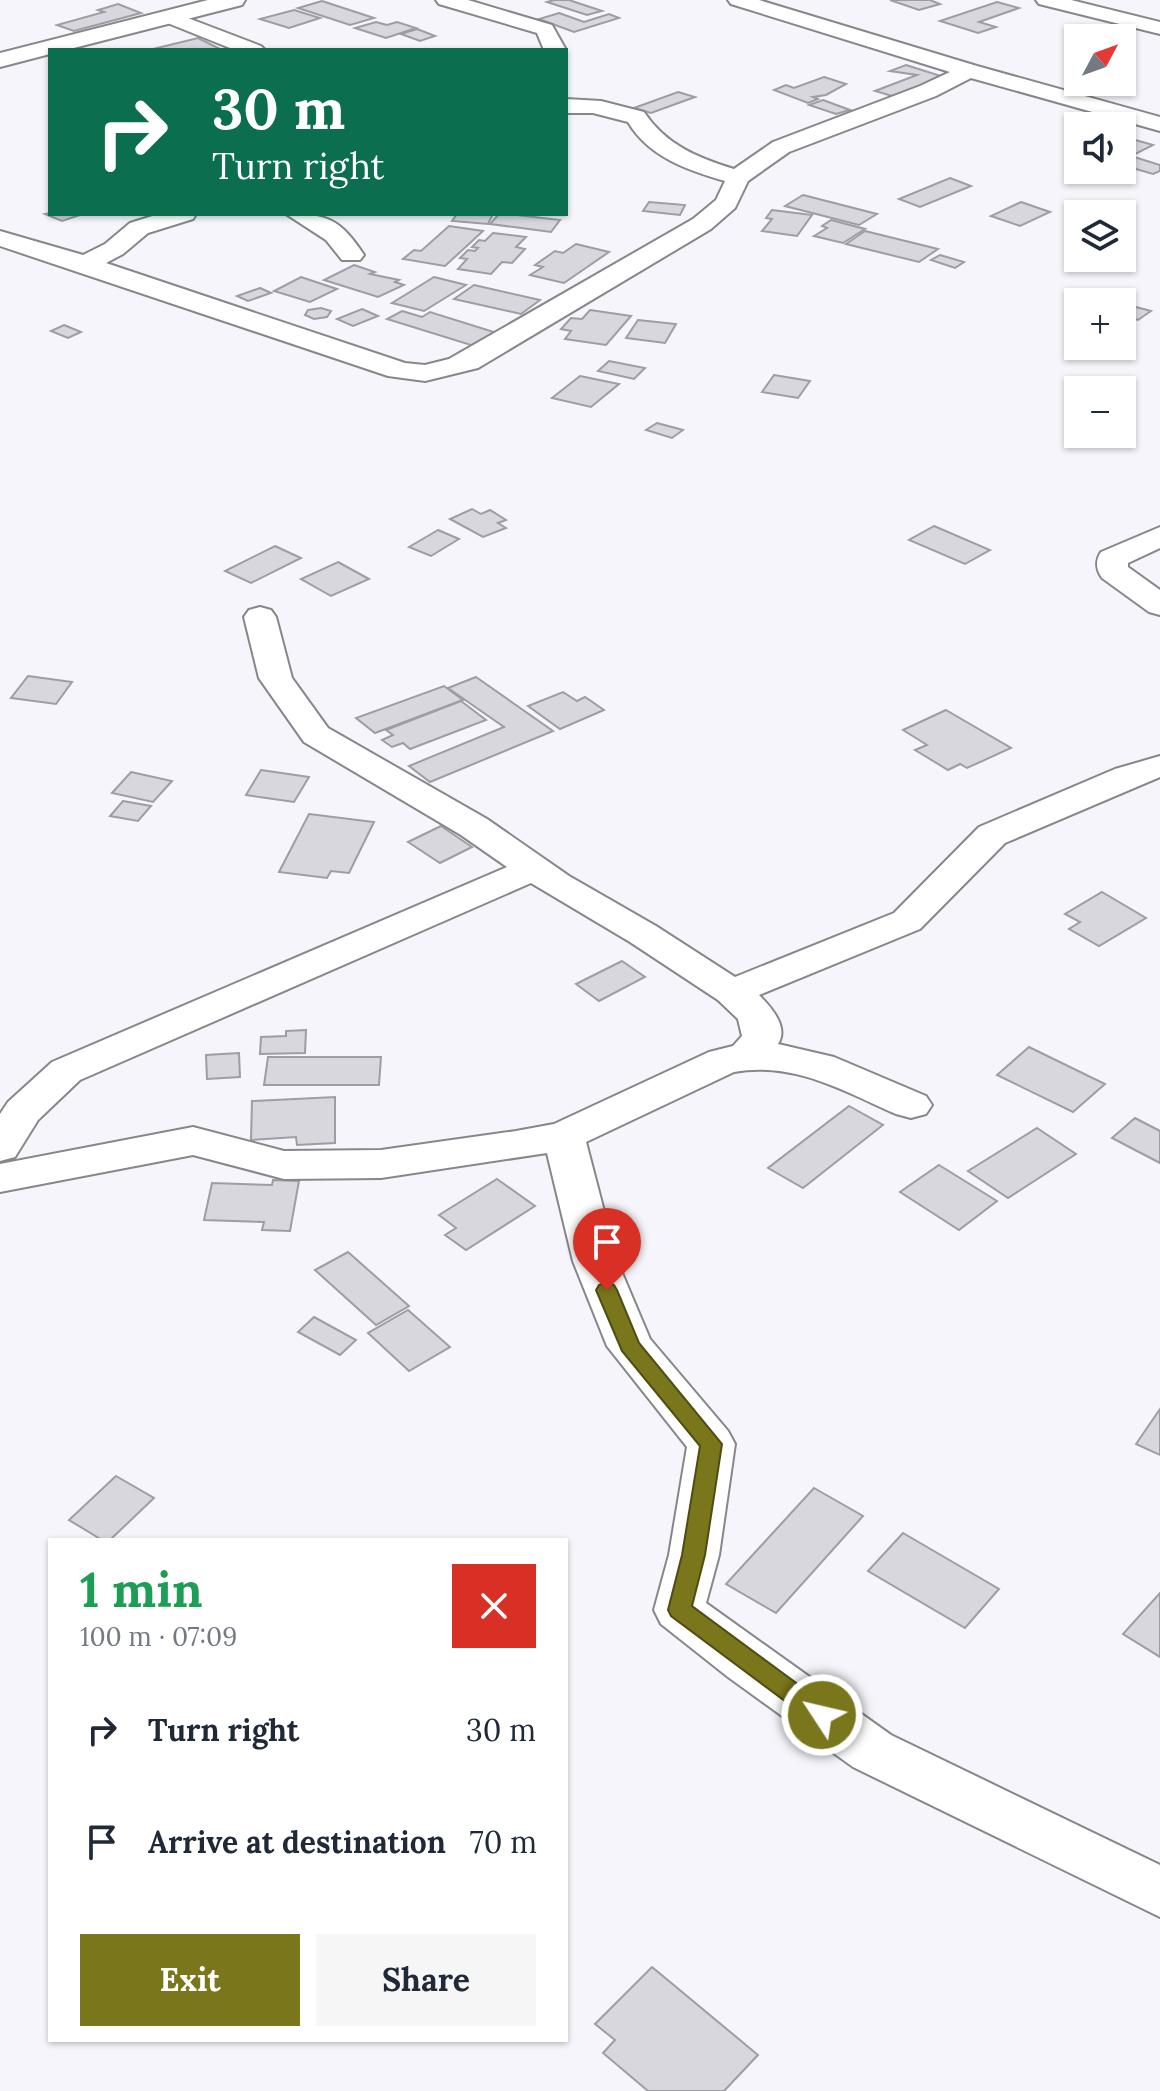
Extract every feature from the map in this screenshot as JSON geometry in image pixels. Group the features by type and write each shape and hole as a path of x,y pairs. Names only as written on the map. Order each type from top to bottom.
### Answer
{"street":[{"path":"49,48 234,0"},
{"path":"446,0 545,29 554,48"},
{"path":"738,0 969,71 1108,107 1160,124"},
{"path":"1046,0 1160,28"},
{"path":"172,18 249,48"},
{"path":"0,60 48,48"},
{"path":"0,238 398,370 415,375 434,374 468,362 702,224 726,203 738,177 781,147 928,91 969,71"},
{"path":"568,106 610,108 636,117 642,130 662,146 701,167 738,177"},
{"path":"85,264 114,249 139,228 178,216"},
{"path":"304,216 320,222 345,245 351,255"},
{"path":"1160,536 1112,559 1113,571 1160,605"},
{"path":"260,617 276,678 316,735 474,827 533,869 732,992 755,1013 761,1025 762,1038 748,1054"},
{"path":"732,992 907,921 992,835 1143,771 1160,792"},
{"path":"0,1147 23,1111 66,1071 533,869"},
{"path":"0,1178 193,1141 284,1165 381,1164 564,1136 723,1061 748,1054 770,1053 817,1065 911,1105"},
{"path":"564,1136 595,1261 630,1346 711,1444 694,1555 679,1610 746,1662 872,1751 1160,1892"}],"building":[{"path":"569,0 602,11 587,15 547,2"},
{"path":"890,0 930,0 940,4 919,10"},
{"path":"322,1 374,18 350,25 298,8"},
{"path":"997,2 1019,8 979,22 996,27 978,33 940,21"},
{"path":"118,4 141,13 74,31 57,25 104,12 98,10"},
{"path":"294,10 320,18 289,28 260,19"},
{"path":"559,13 584,22 609,14 619,18 574,32 539,19"},
{"path":"376,22 387,25 397,22 416,28 386,38 355,28"},
{"path":"417,29 435,36 420,41 401,34"},
{"path":"198,38 218,48 157,48"},
{"path":"906,65 944,77 892,96 875,91 917,75 890,71"},
{"path":"824,77 846,84 826,95 813,97 818,99 808,103 774,90 786,85 794,88"},
{"path":"678,92 695,97 651,113 634,108"},
{"path":"823,100 850,110 836,114 809,105"},
{"path":"1136,140 1153,145 1136,154"},
{"path":"1136,158 1160,165 1160,171 1153,174 1136,169"},
{"path":"950,178 971,186 920,207 899,199"},
{"path":"803,195 877,214 859,225 785,206"},
{"path":"649,202 685,205 680,215 643,211"},
{"path":"1021,202 1050,212 1020,226 991,216"},
{"path":"772,210 812,215 797,236 762,231 772,219 766,218"},
{"path":"50,216 77,216 62,221"},
{"path":"456,216 492,216 488,224 452,221"},
{"path":"497,216 560,220 551,232 490,224"},
{"path":"831,220 865,229 843,243 814,236 827,228 822,226"},
{"path":"449,226 483,231 445,266 403,259 414,250 421,251"},
{"path":"865,231 938,249 919,262 846,244"},
{"path":"493,233 526,237 516,247 525,249 512,263 502,262 491,274 458,269 467,259 460,258 468,250 475,251 478,248 472,247 479,240 485,241"},
{"path":"576,244 609,252 564,283 530,275 543,267 535,265 555,251 563,253"},
{"path":"940,255 964,262 955,268 931,260"},
{"path":"354,265 375,272 370,274 399,280 395,282 404,285 378,297 324,280"},
{"path":"301,277 337,289 310,302 274,291"},
{"path":"434,277 466,285 424,311 392,303"},
{"path":"474,285 540,300 521,314 454,299"},
{"path":"260,288 271,293 248,301 237,296"},
{"path":"1136,307 1151,311 1138,320"},
{"path":"321,308 331,311 327,317 314,319 305,315 308,310"},
{"path":"362,309 378,316 353,326 337,319"},
{"path":"590,310 631,316 606,345 565,339 571,331 561,329 571,318 582,319"},
{"path":"402,311 422,317 430,312 497,333 474,346 387,319"},
{"path":"638,320 676,324 665,343 626,338"},
{"path":"64,325 81,332 68,338 51,331"},
{"path":"609,361 645,368 634,379 598,371"},
{"path":"774,375 810,381 798,398 762,392"},
{"path":"580,376 619,384 591,407 552,398"},
{"path":"657,423 683,430 672,438 646,430"},
{"path":"472,509 481,514 490,510 506,520 498,523 506,528 483,537 450,519"},
{"path":"934,526 990,550 965,564 909,540"},
{"path":"438,530 459,539 431,556 409,547"},
{"path":"275,546 301,558 251,583 225,571"},
{"path":"338,562 369,579 331,596 301,579"},
{"path":"28,676 72,682 56,704 11,698"},
{"path":"476,677 553,731 430,782 409,766 504,727 448,688"},
{"path":"444,686 463,700 375,733 356,718"},
{"path":"563,692 577,701 585,697 604,710 560,729 528,706"},
{"path":"461,701 486,720 410,749 403,743 392,747 382,740 393,735 386,730"},
{"path":"946,710 1011,748 967,768 960,764 948,770 915,750 927,745 903,730"},
{"path":"261,770 309,777 294,802 246,795"},
{"path":"131,772 172,781 153,802 112,793"},
{"path":"123,801 151,806 138,821 110,816"},
{"path":"309,814 374,822 349,873 331,871 327,878 279,872"},
{"path":"441,826 472,847 440,863 408,842"},
{"path":"1102,892 1146,918 1099,946 1069,929 1080,922 1065,914"},
{"path":"622,961 645,977 599,1001 576,984"},
{"path":"306,1030 305,1053 260,1054 261,1037 286,1036 286,1031"},
{"path":"1029,1047 1105,1084 1073,1112 997,1075"},
{"path":"239,1053 240,1077 207,1079 206,1055"},
{"path":"268,1057 381,1057 379,1085 264,1085"},
{"path":"335,1097 335,1143 297,1145 296,1137 251,1140 252,1101"},
{"path":"849,1106 883,1125 803,1188 768,1168"},
{"path":"1135,1118 1160,1131 1160,1163 1112,1138"},
{"path":"1037,1128 1076,1154 1008,1198 968,1171"},
{"path":"939,1165 997,1201 959,1230 900,1192"},
{"path":"497,1179 535,1206 466,1250 445,1235 456,1228 439,1215"},
{"path":"273,1180 299,1181 290,1231 262,1230 264,1222 204,1220 212,1183 272,1185"},
{"path":"348,1252 409,1306 376,1325 315,1270"},
{"path":"408,1310 450,1347 409,1371 368,1333"},
{"path":"314,1317 356,1340 340,1355 298,1332"},
{"path":"1160,1409 1160,1455 1136,1444"},
{"path":"116,1476 154,1498 112,1538 99,1538 69,1520"},
{"path":"814,1488 863,1516 776,1613 726,1584"},
{"path":"903,1533 999,1589 965,1628 868,1571"},
{"path":"1160,1593 1160,1657 1123,1634"},
{"path":"652,1967 758,2055 724,2091 648,2091 603,2053 615,2040 595,2024"}],"route":[{"path":"607,1290 630,1346 711,1444 694,1555 679,1610 822,1715"}]}
